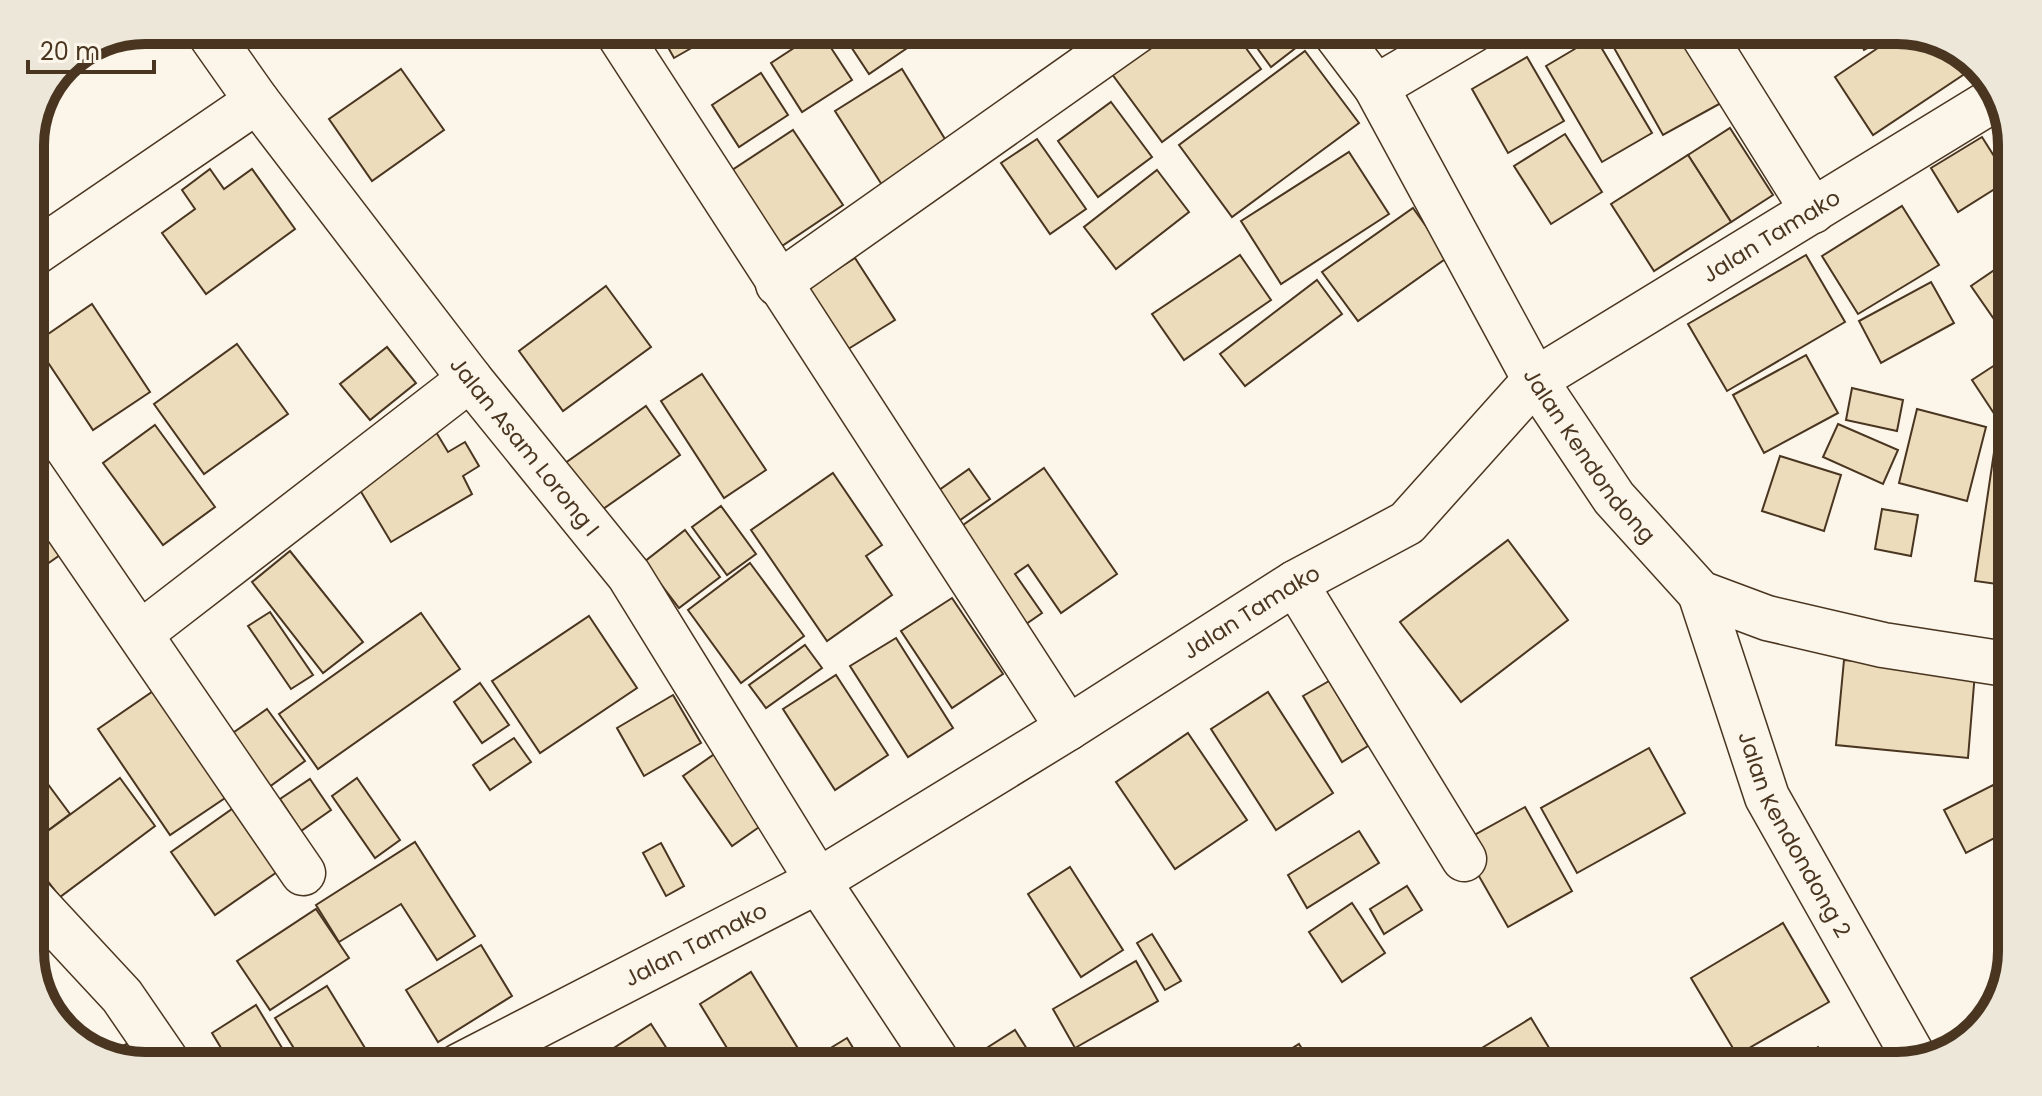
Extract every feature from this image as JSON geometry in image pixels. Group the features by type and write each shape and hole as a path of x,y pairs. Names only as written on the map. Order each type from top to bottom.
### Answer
{"street":[{"name":"Jalan Asam Lorong I","path":"225,44 257,101 470,379 629,575 818,881 931,1052"},
{"path":"625,44 1068,728"},
{"path":"778,284 1118,44"},
{"name":"Jalan Kendondong","path":"1344,44 1376,87 1535,380 1614,498 1700,593 1767,618 1839,635 1998,663"},
{"path":"1376,87 1449,44"},
{"path":"1709,44 1813,211"},
{"path":"44,246 257,101"},
{"name":"Jalan Tamako","path":"486,1052 818,881 1068,728 1295,583 1407,523 1535,380 1989,103"},
{"path":"141,633 470,379"},
{"path":"44,494 303,873"},
{"path":"1295,583 1464,859"},
{"name":"Jalan Kendondong 2","path":"1700,593 1767,797 1910,1051"},
{"path":"44,912 122,996 160,1052"}],"building":[{"path":"666,44 698,44 674,58"},
{"path":"800,44 828,44 852,80 802,112 771,63"},
{"path":"849,44 913,44 869,74"},
{"path":"1145,44 1243,44 1261,69 1162,142 1109,70"},
{"path":"1254,44 1301,44 1271,67"},
{"path":"1583,44 1599,44 1652,133 1602,162 1546,66"},
{"path":"1612,44 1688,44 1721,103 1663,135"},
{"path":"1861,44 1875,44 1864,50"},
{"path":"1884,44 1923,47 1942,54 1967,72 1873,135 1835,77"},
{"path":"1305,51 1359,123 1232,217 1179,145"},
{"path":"1527,57 1564,121 1508,153 1472,89"},
{"path":"401,69 444,130 372,181 329,119"},
{"path":"902,69 948,144 882,185 835,111"},
{"path":"761,73 788,115 739,147 712,105"},
{"path":"1111,102 1152,157 1098,197 1058,141"},
{"path":"1730,128 1773,195 1731,222 1688,155"},
{"path":"793,130 843,205 770,254 720,178"},
{"path":"1565,134 1602,192 1551,224 1514,166"},
{"path":"1982,137 1998,162 1998,187 1958,212 1931,168"},
{"path":"1037,139 1086,209 1050,234 1001,163"},
{"path":"1349,152 1389,214 1281,284 1241,221"},
{"path":"1688,155 1731,222 1654,271 1611,204"},
{"path":"210,169 224,189 252,169 295,229 206,294 162,233 195,209 182,190"},
{"path":"1157,170 1189,212 1116,269 1084,227"},
{"path":"1902,206 1939,265 1858,314 1822,256"},
{"path":"1413,208 1448,257 1358,321 1322,272"},
{"path":"1240,255 1271,300 1184,360 1152,314"},
{"path":"1806,255 1845,322 1727,391 1688,324"},
{"path":"855,258 895,320 845,351 806,289"},
{"path":"1998,268 1998,325 1971,286"},
{"path":"1317,280 1342,314 1245,386 1220,354"},
{"path":"1931,282 1954,323 1881,363 1859,321"},
{"path":"606,286 651,347 563,411 519,351"},
{"path":"92,304 150,392 93,430 44,356 44,337"},
{"path":"237,344 288,414 204,474 154,404"},
{"path":"387,347 416,383 370,420 340,384"},
{"path":"1806,355 1838,413 1764,453 1733,395"},
{"path":"1998,363 1998,413 1995,415 1972,380"},
{"path":"702,374 766,470 724,498 661,401"},
{"path":"1852,388 1903,400 1897,431 1846,420"},
{"path":"646,406 680,455 596,514 561,466"},
{"path":"1917,409 1986,427 1967,501 1899,483"},
{"path":"1838,424 1898,450 1883,484 1823,457"},
{"path":"155,425 215,507 163,545 103,463"},
{"path":"436,432 448,452 465,442 479,466 463,476 472,494 391,542 354,480"},
{"path":"1997,432 1998,584 1975,581"},
{"path":"1780,456 1841,475 1824,531 1762,511"},
{"path":"1044,468 1117,574 1061,613 1028,565 1015,574 1042,613 1013,633 946,537"},
{"path":"969,469 990,499 946,530 925,500"},
{"path":"833,473 882,545 866,556 892,595 827,641 751,530"},
{"path":"721,506 756,554 727,575 692,527"},
{"path":"1882,509 1918,515 1911,556 1875,549"},
{"path":"685,530 720,577 679,608 644,562"},
{"path":"44,532 60,555 44,566"},
{"path":"1508,540 1568,620 1461,702 1400,622"},
{"path":"290,551 363,642 323,673 252,582"},
{"path":"750,563 804,636 741,683 688,610"},
{"path":"952,598 1003,674 952,708 901,631"},
{"path":"270,612 313,675 291,689 248,626"},
{"path":"421,613 460,669 318,769 279,714"},
{"path":"589,616 637,688 540,753 492,681"},
{"path":"896,638 953,728 908,757 850,666"},
{"path":"805,645 822,668 766,708 749,685"},
{"path":"1844,660 1975,672 1968,758 1836,745"},
{"path":"836,675 888,755 835,790 783,709"},
{"path":"1329,681 1368,746 1342,762 1303,696"},
{"path":"165,683 237,790 170,835 98,729"},
{"path":"480,683 509,725 482,743 454,702"},
{"path":"1268,692 1333,793 1276,830 1211,729"},
{"path":"673,695 701,743 644,776 617,728"},
{"path":"267,709 305,761 265,790 227,737"},
{"path":"1188,733 1247,820 1175,869 1116,782"},
{"path":"514,738 531,762 490,790 473,765"},
{"path":"733,741 782,811 732,846 683,776"},
{"path":"1649,748 1685,813 1577,873 1541,808"},
{"path":"120,778 155,826 60,897 44,876 44,834"},
{"path":"357,778 400,840 375,858 332,796"},
{"path":"44,779 70,814 44,834"},
{"path":"310,779 331,810 301,831 280,799"},
{"path":"1993,785 1998,795 1998,836 1966,853 1944,810"},
{"path":"1525,807 1572,891 1508,927 1460,843"},
{"path":"232,809 277,872 215,915 171,852"},
{"path":"1359,831 1379,863 1307,908 1288,875"},
{"path":"415,842 475,936 437,960 401,904 339,942 316,905"},
{"path":"661,843 684,886 666,896 643,853"},
{"path":"1070,867 1123,950 1081,977 1028,894"},
{"path":"1407,886 1422,910 1384,934 1370,909"},
{"path":"1352,903 1385,953 1342,982 1309,932"},
{"path":"316,909 349,958 270,1010 237,961"},
{"path":"1783,923 1829,1002 1742,1052 1735,1052 1691,978"},
{"path":"1152,934 1181,981 1165,990 1137,943"},
{"path":"481,945 512,996 438,1042 406,990"},
{"path":"1136,961 1158,1001 1075,1048 1053,1009"},
{"path":"751,972 800,1052 729,1052 700,1004"},
{"path":"327,986 367,1052 296,1052 275,1018"},
{"path":"256,1005 285,1052 224,1052 212,1033"},
{"path":"1531,1018 1552,1052 1475,1052"},
{"path":"651,1024 669,1052 608,1052"},
{"path":"1015,1030 1029,1052 980,1052"},
{"path":"847,1038 856,1052 824,1052"},
{"path":"137,1039 141,1052 125,1050 118,1048"},
{"path":"1299,1044 1304,1052 1286,1052"}]}
